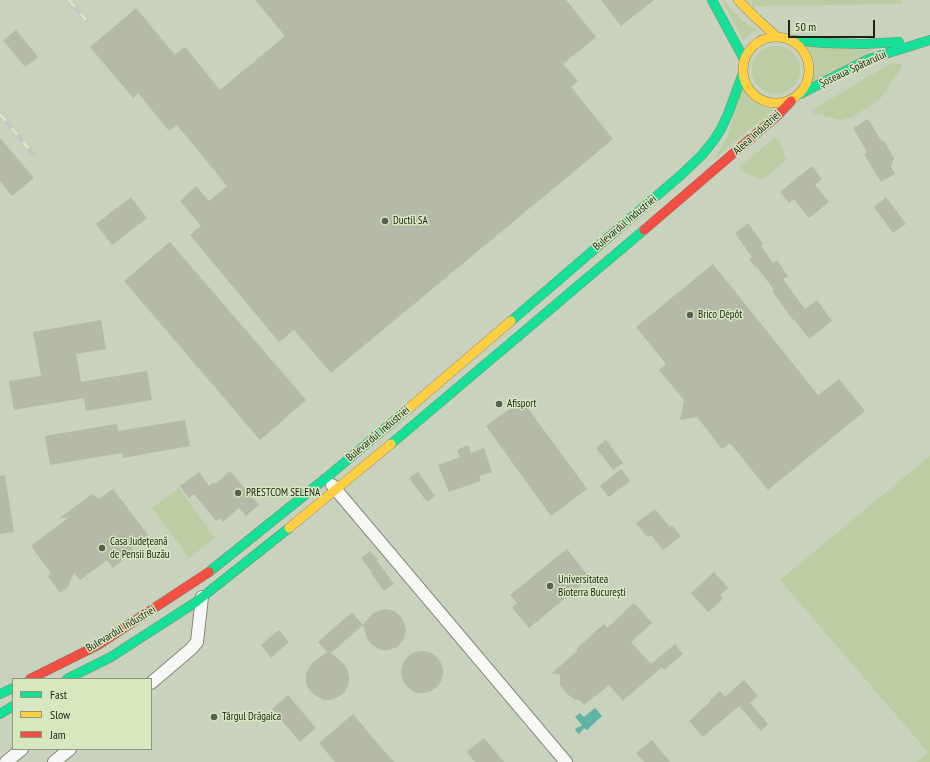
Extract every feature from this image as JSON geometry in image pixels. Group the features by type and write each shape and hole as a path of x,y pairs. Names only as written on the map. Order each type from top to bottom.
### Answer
{"main road":[{"path":"712,0 744,59"},
{"path":"738,0 777,37"},
{"name":"Șoseaua Spătarului","path":"777,37 790,40 825,43 864,44 930,40 869,59 791,100 782,103 771,104 761,101 752,94 746,86 742,76 744,59 749,49 757,42 767,38 777,37"},
{"name":"Șoseaua Spătarului","path":"790,40 799,46 805,54 808,64 809,75 806,85 800,94"},
{"name":"Bulevardul Industriei","path":"32,678 98,645 211,571 326,478 681,175 702,155 721,129 742,76"},
{"name":"Aleea Industriei","path":"722,164 778,115 791,100"},
{"name":"Bulevardul Industriei","path":"69,678 111,657 202,597 336,490 722,164"},
{"path":"0,694 12,688"},
{"path":"0,714 12,707"}],"street":[{"path":"326,478 566,762"},
{"path":"153,682 197,642 202,597"},
{"path":"6,762 21,750"},
{"path":"54,762 69,750"}],"green space":[{"path":"722,0 742,21 757,30 749,34 743,41"},
{"path":"752,0 901,0 901,4 752,6"},
{"path":"776,46 785,48 793,53 798,61 800,70 798,79 793,87 785,92 776,94 767,92 759,87 754,79 752,70 754,61 759,53 767,48"},
{"path":"802,46 874,50 810,85 812,64 807,51"},
{"path":"891,63 901,64 902,67 880,99 853,117 841,120 813,113 811,111"},
{"path":"741,86 759,102 776,108 706,165 713,159 723,146 730,131"},
{"path":"776,137 779,139 786,160 762,180 741,170 740,166"},
{"path":"930,456 930,762 917,762 928,752 780,580"},
{"path":"179,488 215,538 189,558 152,508"}],"water":[{"path":"595,708 602,716 587,730 584,728 579,734 575,730 582,725 575,717 580,713 584,717"}],"building":[{"name":"Ductil SA","path":"255,0 566,0 596,37 563,64 578,81 571,87 613,139 331,373 294,330 279,342 190,235 201,226 180,201 196,186 209,201 227,186 177,125 169,131 138,93 133,98 90,47 136,8 175,55 185,47 220,90 285,36"},
{"path":"601,0 654,0 621,26"},
{"path":"16,30 38,57 25,67 3,40"},
{"path":"868,119 894,158 891,167 895,174 881,182 864,154 867,152 853,128"},
{"path":"0,138 34,178 12,196 0,181"},
{"path":"812,166 822,179 815,185 829,202 809,218 794,199 789,203 780,192"},
{"path":"131,197 147,218 112,245 96,224"},
{"path":"886,197 906,224 893,233 874,207"},
{"path":"748,223 763,244 761,246 773,263 777,260 788,276 783,279 805,309 817,300 832,321 809,339 772,291 774,290 757,267 756,268 749,259 752,257 735,233"},
{"path":"170,242 306,400 260,440 124,281"},
{"path":"713,264 818,395 839,379 865,411 768,490 730,443 722,449 697,417 680,420 684,400 659,370 666,364 636,327"},
{"path":"101,320 106,349 76,354 81,382 147,371 152,400 86,411 84,398 14,410 9,381 41,376 33,332"},
{"path":"522,400 587,489 551,516 486,426"},
{"path":"185,420 190,446 123,458 122,453 50,465 45,436 117,424 118,431"},
{"path":"606,440 623,463 613,470 596,448"},
{"path":"468,445 471,453 484,448 492,472 479,476 481,481 449,492 438,465 460,457 457,450"},
{"path":"621,469 630,481 609,497 600,486"},
{"path":"230,471 259,505 246,516 239,508 223,522 220,518 216,521 194,494 189,498 180,486 199,472 209,486 214,482 215,484"},
{"path":"418,472 435,496 427,502 409,478"},
{"path":"5,475 14,532 0,534 0,476"},
{"path":"113,489 148,535 131,548 134,551 113,568 107,560 80,580 74,573 68,587 60,593 48,576 51,573 31,546 69,517 58,519 92,494 99,499"},
{"path":"655,509 670,527 672,525 681,536 663,550 651,535 647,537 636,523"},
{"name":"Universitatea Bioterra București","path":"567,549 590,578 529,628 512,608 517,603 510,595"},
{"path":"370,551 394,584 384,591 361,558"},
{"path":"714,572 728,588 720,595 723,599 708,612 691,593"},
{"path":"634,603 652,623 631,642 651,664 675,644 683,654 664,670 662,667 623,701 609,685 584,705 581,701 574,699 566,693 560,685 560,675 552,673 604,624 607,628"},
{"path":"384,609 397,613 402,618 406,631 404,638 398,647 388,650 381,650 370,643 363,625 372,614"},
{"path":"352,612 363,625 331,653 345,665 349,679 348,686 344,693 338,697 331,700 324,700 312,693 308,688 306,674 313,662 327,652 318,642"},
{"path":"279,630 289,642 271,658 261,645"},
{"path":"418,651 426,651 434,654 440,660 443,672 440,684 434,690 426,693 418,693 410,690 404,684 401,676 401,668 404,660 410,654"},
{"path":"744,680 758,696 750,703 768,724 761,731 739,706 703,737 689,721 720,691 725,697"},
{"path":"288,695 316,728 300,742 272,709"},
{"path":"353,714 394,762 335,762 319,743"},
{"path":"484,738 504,762 475,762 467,752"},
{"path":"652,740 670,762 644,762 636,753"}],"railway":[{"path":"69,0 86,20"},
{"path":"0,114 34,155"}],"traffic: fast":[{"path":"712,0 744,59"},
{"path":"790,40 864,44 899,42"},
{"path":"800,94 869,59 930,40"},
{"path":"511,321 681,175 702,155 721,129 742,76"},
{"path":"391,444 644,230"},
{"path":"209,572 326,478 408,409"},
{"path":"69,678 111,657 196,602 289,528"},
{"path":"0,694 12,688"},
{"path":"0,714 12,707"}],"traffic: slow":[{"path":"738,0 777,37"},
{"path":"769,37 783,37 795,42 804,51 809,63 809,70 807,83 800,94 783,103 769,103 757,98 748,89 743,77 743,63 748,51 757,42 769,37"},
{"path":"408,409 511,321"},
{"path":"289,528 391,444"}],"traffic: jam":[{"path":"644,230 778,115 791,101"},
{"path":"32,678 98,645 209,572"}],"place":[{"name":"Ductil SA","path":"385,221"},
{"name":"Brico Dépôt","path":"690,315"},
{"name":"Afisport","path":"499,404"},
{"name":"PRESTCOM SELENA","path":"238,493"},
{"name":"Casa Județeană de Pensii Buzău","path":"102,548"},
{"name":"Universitatea Bioterra București","path":"550,586"},
{"name":"Târgul Drăgaica","path":"214,717"}]}
